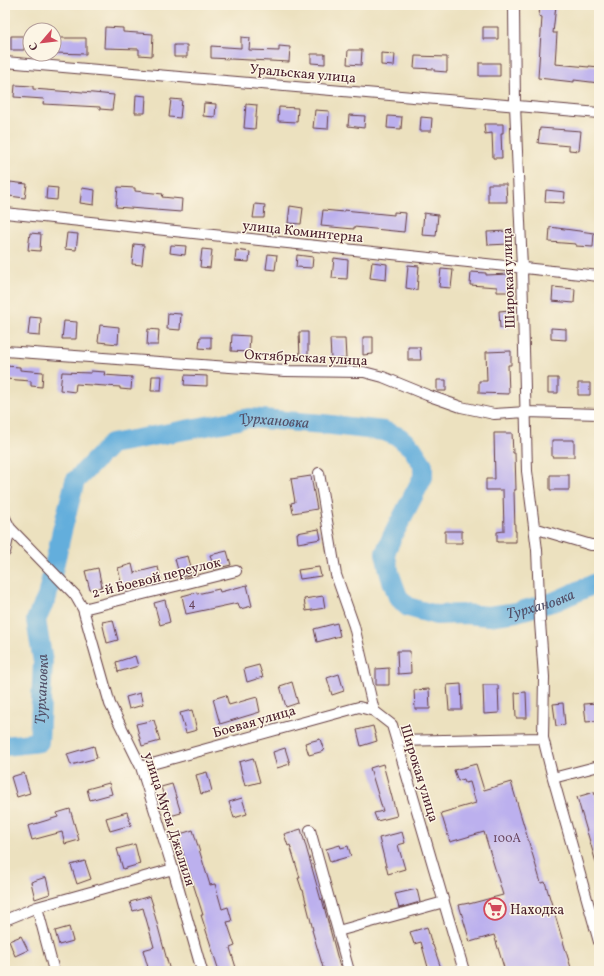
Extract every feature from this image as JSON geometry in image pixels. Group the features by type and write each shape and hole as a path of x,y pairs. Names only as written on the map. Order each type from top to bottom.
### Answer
{"street":[{"name":"Широкая улица","path":"514,5 515,105 522,268 527,471 537,550 544,677 543,738"},
{"name":"Уральская улица","path":"5,62 599,113"},
{"name":"улица Коминтерна","path":"5,213 599,276"},
{"name":"Октябрьская улица","path":"5,351 285,371 364,372 383,377 461,407 494,414 526,412 599,414"},
{"path":"319,473 336,574 354,626 374,711"},
{"name":"улица Мусы Джалиля","path":"5,518 10,528 75,595 83,610 110,704 141,767 173,869 202,971"},
{"path":"5,552 10,528"},
{"path":"534,528 591,546 599,546"},
{"name":"2-й Боевой переулок","path":"83,610 236,571"},
{"name":"Боевая улица","path":"141,767 359,707 374,711"},
{"name":"Широкая улица","path":"374,711 392,725 464,971"},
{"path":"397,741 543,738 552,778 599,942"},
{"path":"552,778 599,766"},
{"path":"310,830 349,971"},
{"path":"5,920 37,907 173,869"},
{"path":"338,931 444,902"},
{"path":"37,907 54,971"}],"building":[{"path":"540,5 556,5 553,33 557,33 555,64 599,67 599,83 538,78 542,17 539,16"},
{"path":"105,27 123,28 123,32 153,34 152,56 139,55 139,49 104,48"},
{"path":"483,27 498,27 498,39 483,39"},
{"path":"11,36 22,36 22,50 11,50"},
{"path":"241,37 250,38 249,50 279,51 279,46 290,47 289,62 211,58 211,46 241,48"},
{"path":"62,38 86,38 86,54 62,53"},
{"path":"174,45 187,45 187,57 174,57"},
{"path":"348,50 362,50 361,65 347,64"},
{"path":"381,53 395,54 394,66 381,65"},
{"path":"311,54 325,54 325,64 311,63"},
{"path":"415,56 447,57 447,72 434,71 434,69 414,68"},
{"path":"479,63 500,63 500,76 479,76"},
{"path":"15,85 33,86 33,89 114,95 112,110 100,109 100,107 43,104 44,99 14,97"},
{"path":"136,95 146,96 145,113 135,113"},
{"path":"171,99 182,100 180,118 169,117"},
{"path":"204,103 216,104 215,117 203,116"},
{"path":"246,104 257,105 255,129 244,128"},
{"path":"279,107 298,108 297,122 278,121"},
{"path":"315,110 329,111 328,129 313,128"},
{"path":"349,115 365,116 364,128 348,126"},
{"path":"388,116 402,117 401,129 387,128"},
{"path":"421,117 432,118 431,131 420,131"},
{"path":"484,124 503,124 503,133 501,133 502,158 493,158 492,133 485,134"},
{"path":"540,128 581,131 579,151 569,150 569,146 538,143"},
{"path":"10,182 27,184 25,198 9,196"},
{"path":"488,184 506,184 507,202 488,202"},
{"path":"47,187 58,188 57,200 46,199"},
{"path":"118,187 135,188 135,191 163,194 162,197 182,199 181,212 116,207"},
{"path":"82,188 95,190 94,205 80,203"},
{"path":"546,190 565,192 564,203 545,202"},
{"path":"255,204 265,205 264,218 253,218"},
{"path":"290,206 303,208 301,224 288,223"},
{"path":"323,210 344,212 344,210 394,215 394,212 406,213 404,232 354,227 354,229 321,226"},
{"path":"424,213 438,215 436,236 422,235"},
{"path":"550,227 594,233 593,247 549,242"},
{"path":"508,231 509,244 488,245 487,232"},
{"path":"30,233 41,234 40,251 28,250"},
{"path":"67,233 78,234 76,250 65,249"},
{"path":"134,244 144,245 142,265 132,264"},
{"path":"171,245 186,246 185,255 170,253"},
{"path":"202,249 212,250 210,268 200,267"},
{"path":"236,250 250,252 249,262 235,261"},
{"path":"268,254 277,255 275,270 266,269"},
{"path":"297,255 313,257 312,268 296,267"},
{"path":"334,258 348,260 347,279 332,278"},
{"path":"372,262 387,264 386,280 370,278"},
{"path":"408,265 419,266 417,290 406,288"},
{"path":"441,269 453,270 451,288 439,287"},
{"path":"471,272 486,273 486,275 510,274 510,292 497,292 497,287 470,285"},
{"path":"553,287 575,289 574,303 552,301"},
{"path":"510,310 510,328 500,328 499,311"},
{"path":"168,313 181,314 180,330 167,329"},
{"path":"30,317 41,318 40,336 28,335"},
{"path":"64,321 77,322 76,339 62,339"},
{"path":"100,325 119,327 118,344 98,342"},
{"path":"551,328 566,329 566,340 551,339"},
{"path":"148,329 159,330 158,345 147,345"},
{"path":"299,332 308,332 308,359 300,359"},
{"path":"232,335 250,336 249,352 231,351"},
{"path":"200,337 211,337 211,349 199,348"},
{"path":"363,337 373,337 373,354 363,355"},
{"path":"330,339 345,339 346,359 331,359"},
{"path":"408,347 420,347 421,360 408,360"},
{"path":"511,351 511,365 508,365 509,394 479,393 479,381 487,381 486,352"},
{"path":"5,366 20,367 20,370 43,372 42,387 31,386 31,381 5,379"},
{"path":"91,371 105,372 104,375 132,377 131,390 120,389 120,387 76,384 75,392 60,390 62,372 91,373"},
{"path":"185,375 207,376 207,386 184,385"},
{"path":"152,376 162,376 161,391 151,391"},
{"path":"548,378 558,378 558,393 548,393"},
{"path":"437,380 446,380 446,391 437,391"},
{"path":"578,383 590,383 590,395 578,395"},
{"path":"494,433 512,433 513,453 515,453 516,490 514,490 516,542 497,542 497,532 504,531 503,490 486,490 486,479 495,479"},
{"path":"552,440 574,440 574,457 552,457"},
{"path":"550,475 569,475 569,490 550,490"},
{"path":"311,476 317,509 293,513 291,503 295,502 291,479"},
{"path":"319,529 321,539 298,543 297,533"},
{"path":"445,531 462,531 462,543 445,543"},
{"path":"227,551 231,565 214,569 210,555"},
{"path":"188,556 193,574 180,577 175,559"},
{"path":"132,564 134,573 158,567 162,583 123,590 118,568"},
{"path":"319,567 321,576 300,579 298,570"},
{"path":"98,568 102,587 90,590 85,571"},
{"path":"247,585 252,606 240,609 238,603 186,614 182,596 219,589 220,592"},
{"path":"323,596 325,608 306,611 304,599"},
{"path":"165,600 170,622 160,625 154,603"},
{"path":"113,620 118,640 107,643 102,622"},
{"path":"337,623 340,636 317,642 314,629"},
{"path":"397,651 410,651 411,673 398,674"},
{"path":"135,656 138,666 118,672 116,662"},
{"path":"259,665 263,677 247,682 244,669"},
{"path":"389,668 389,685 376,685 376,669"},
{"path":"339,674 344,691 332,695 327,678"},
{"path":"292,682 298,703 286,707 280,686"},
{"path":"461,684 462,710 449,710 447,685"},
{"path":"483,685 498,685 499,713 484,714"},
{"path":"429,689 430,709 415,709 414,690"},
{"path":"526,692 527,718 516,718 515,693"},
{"path":"140,693 143,705 129,709 126,697"},
{"path":"226,695 229,705 257,697 260,712 220,724 213,699"},
{"path":"563,703 565,725 556,726 553,704"},
{"path":"596,703 597,721 586,722 584,704"},
{"path":"192,710 197,730 186,733 180,713"},
{"path":"154,720 160,741 142,746 136,724"},
{"path":"373,726 377,741 361,746 357,730"},
{"path":"320,739 324,751 309,755 305,743"},
{"path":"94,746 97,758 71,765 67,754"},
{"path":"285,748 290,764 277,768 273,752"},
{"path":"253,758 260,782 245,786 239,762"},
{"path":"383,764 397,816 377,821 374,813 383,811 370,768"},
{"path":"476,764 484,790 511,782 541,883 545,882 572,971 505,971 494,935 470,942 459,905 469,904 503,895 484,832 450,842 441,813 476,803 470,782 465,783 464,779 458,781 454,770"},
{"path":"207,772 212,791 201,794 196,775"},
{"path":"24,773 30,793 17,797 11,777"},
{"path":"109,783 112,794 90,800 87,789"},
{"path":"172,784 181,813 170,816 161,787"},
{"path":"594,792 599,808 599,866 597,866 577,797"},
{"path":"242,798 247,814 234,818 229,802"},
{"path":"70,809 79,840 65,844 62,832 32,840 28,826 58,817 57,813"},
{"path":"127,812 131,825 110,831 106,818"},
{"path":"301,829 321,900 322,899 341,971 324,971 312,930 303,890 298,878 300,878 290,845 288,846 284,834"},
{"path":"193,830 210,885 215,884 222,909 228,907 232,921 227,922 235,946 230,948 237,971 219,971 201,915 203,915 177,835"},
{"path":"402,832 405,843 398,845 405,869 388,874 379,838"},
{"path":"135,844 140,864 123,869 117,849"},
{"path":"340,845 341,848 348,846 351,856 330,862 326,849"},
{"path":"85,861 91,879 77,884 71,865"},
{"path":"46,877 50,894 35,899 31,882"},
{"path":"417,889 420,902 399,908 395,894"},
{"path":"150,896 170,971 149,971 143,950 154,947 143,908 133,911 130,902"},
{"path":"69,927 73,941 59,945 55,931"},
{"path":"427,927 442,971 429,971 421,942 414,944 410,932"},
{"path":"21,936 28,950 15,956 9,941"}],"waterway":[{"name":"Турхановка","path":"5,746 39,742 43,662 36,620 47,597 75,481 111,444 249,418 384,431 399,437 412,448 423,465 423,477 385,553 390,575 398,597 408,607 436,615 464,614 489,616 517,612 556,601 599,582"}],"place":[{"name":"Находка","path":"495,909"}]}
